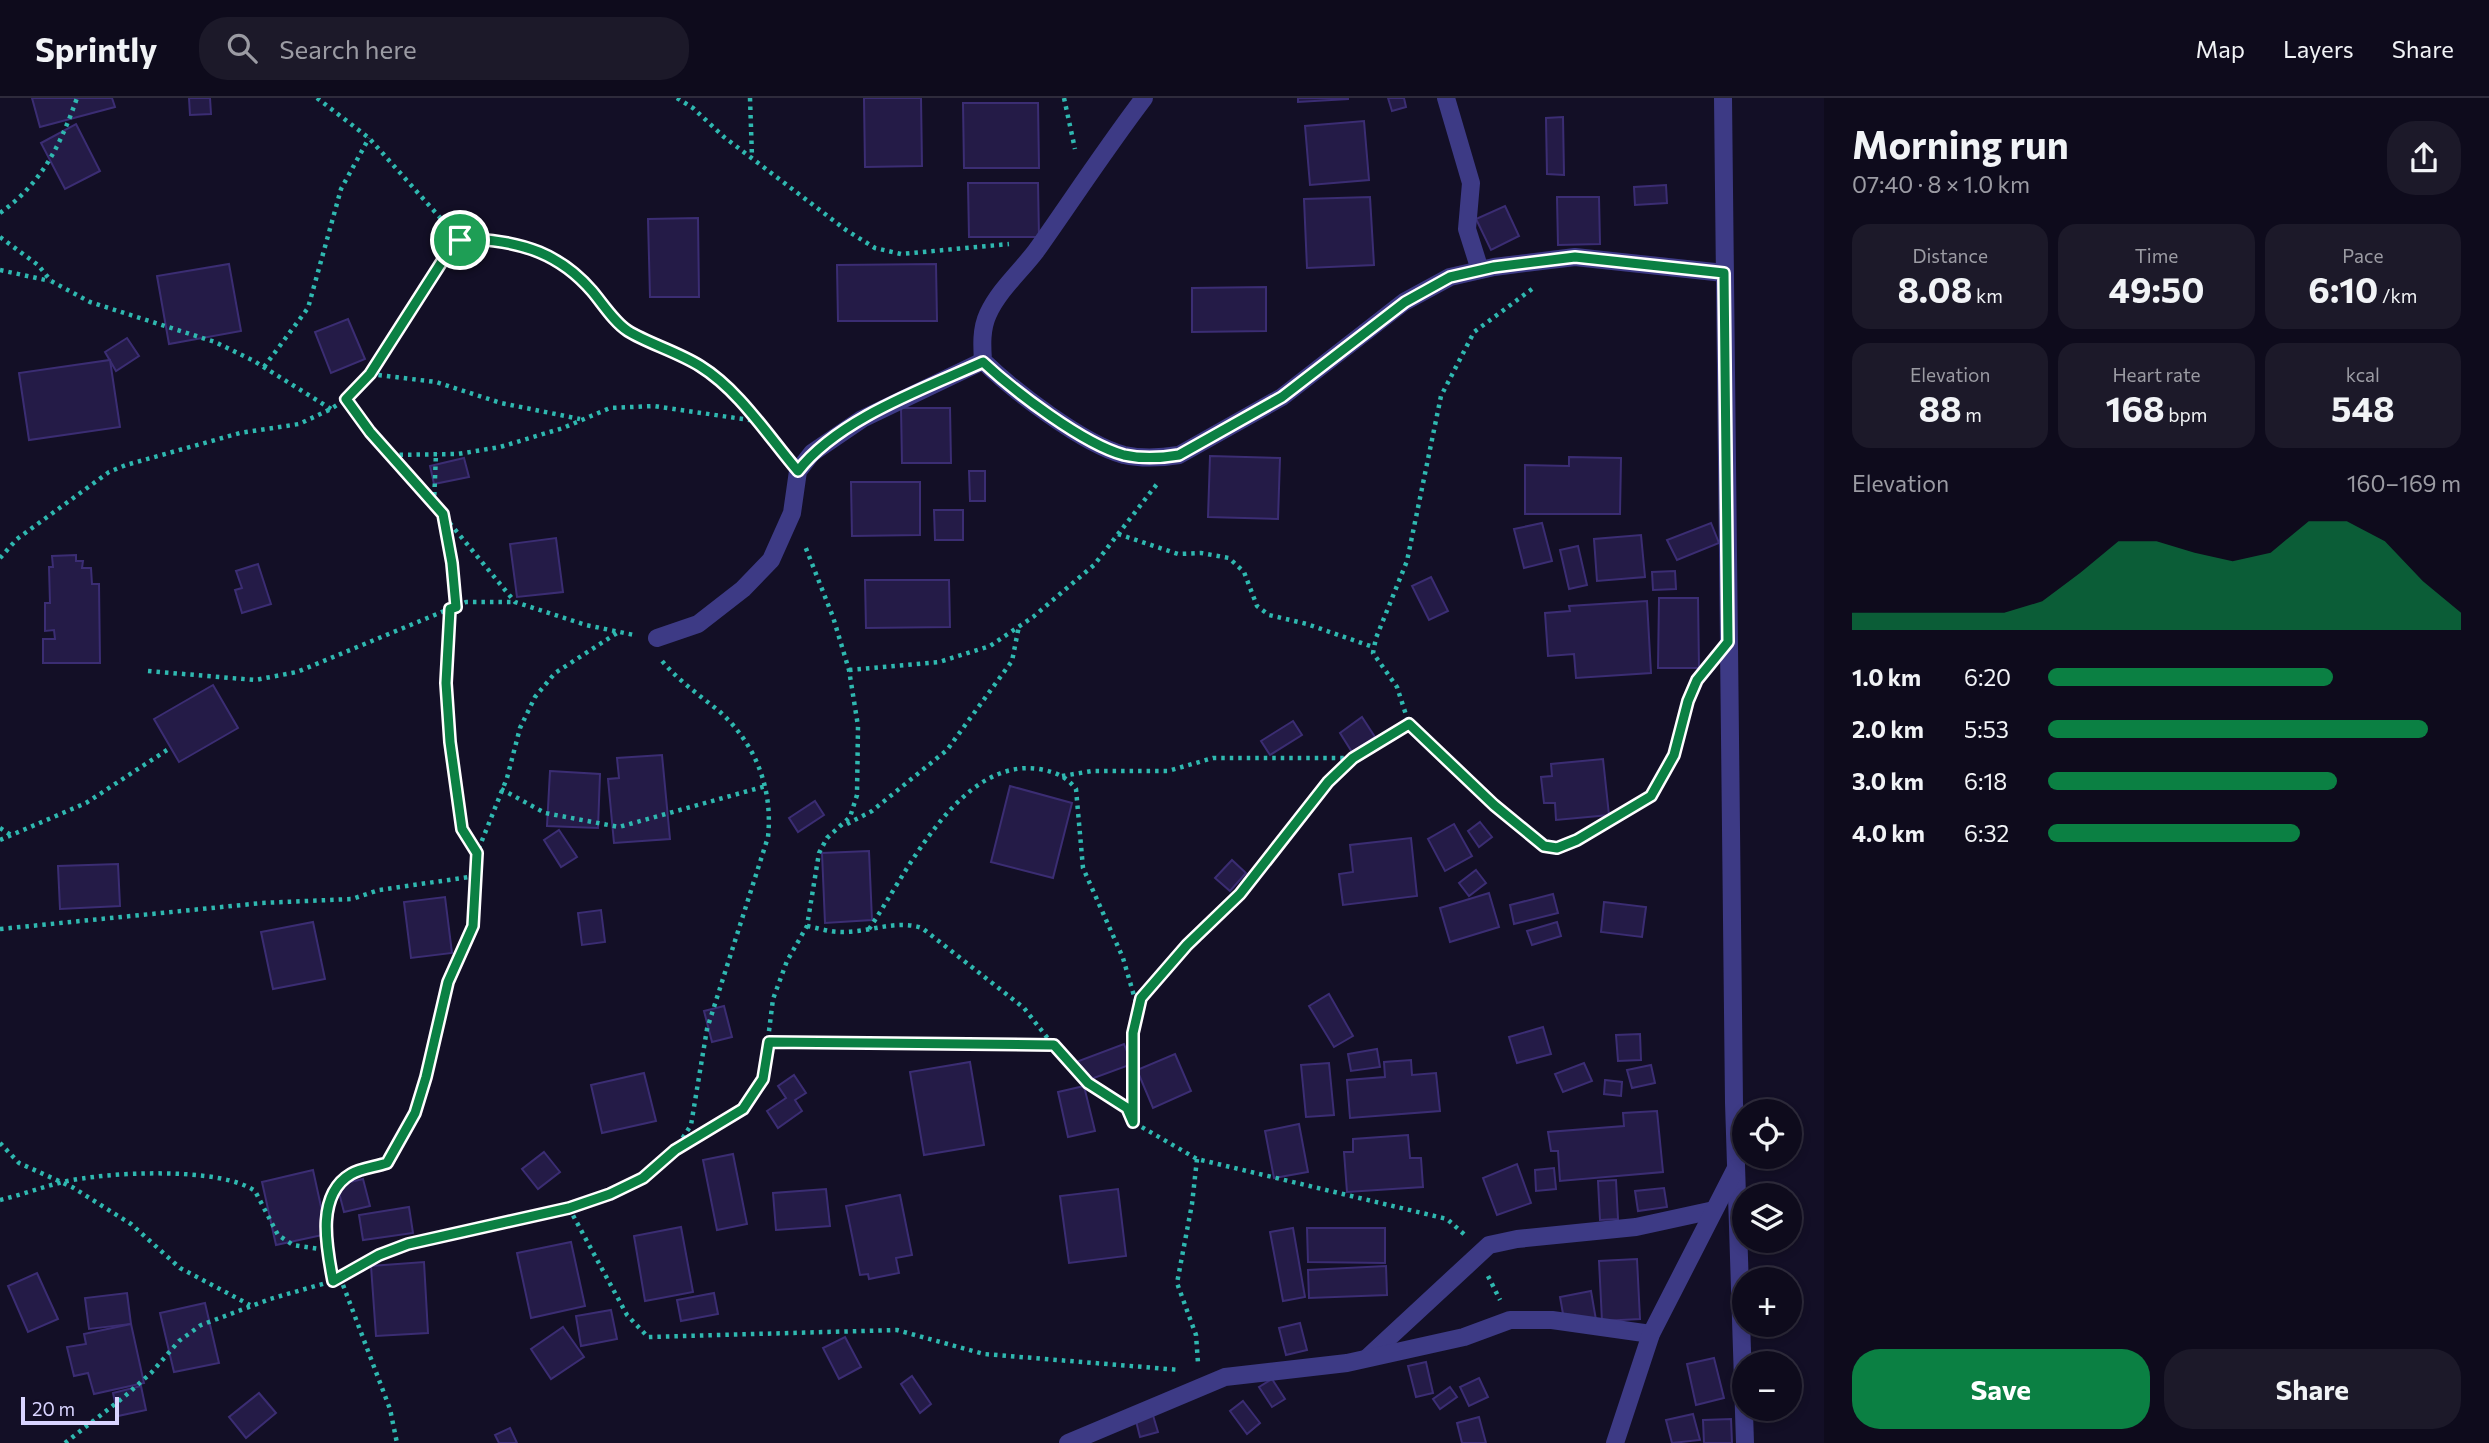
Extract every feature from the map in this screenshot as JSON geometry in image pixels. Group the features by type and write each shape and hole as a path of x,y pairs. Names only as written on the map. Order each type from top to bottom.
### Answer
{"street":[{"path":"1144,98 1082,181 1045,238 1004,289 987,316 982,340 983,362 1012,389 1078,433 1123,455 1160,459 1179,455 1282,397 1405,302 1450,277 1480,270 1575,257 1724,273"},
{"path":"1446,98 1471,183 1472,201 1467,229 1480,270"},
{"path":"1723,98 1734,1099"},
{"path":"649,637 698,624 757,577 771,560 792,513 798,471 812,453 862,419 983,362"},
{"path":"1615,1443 1651,1334 1735,1169"},
{"path":"1737,1169 1745,1443"},
{"path":"1367,1358 1477,1253 1489,1245 1517,1239 1636,1227 1714,1210"},
{"path":"1068,1443 1225,1377 1367,1358 1464,1337 1510,1320 1552,1320 1651,1334"}],"path":[{"path":"0,213 36,183 50,161 77,98"},
{"path":"317,98 369,138 460,240"},
{"path":"677,98 693,108 752,158 875,248 901,254 984,247 1045,238"},
{"path":"750,98 752,158"},
{"path":"1064,98 1082,181"},
{"path":"264,367 308,308 341,189 369,138"},
{"path":"0,237 38,265 51,281"},
{"path":"0,558 17,539 109,472 240,433 299,424 346,399 370,374 448,252 460,240 504,240 534,248 555,258 576,273 628,331 702,367 756,421 798,471"},
{"path":"0,270 51,281 90,302 215,342 264,367 331,409"},
{"path":"1535,287 1474,332 1441,396 1407,561 1373,648 1375,658 1397,687 1409,724 1494,805 1544,846 1557,848 1577,840 1651,796 1674,755 1688,701 1697,680 1728,642"},
{"path":"370,374 436,382 500,403 581,419"},
{"path":"346,399 515,602"},
{"path":"390,455 458,454 500,447 610,408 654,406 756,421"},
{"path":"434,503 436,453"},
{"path":"849,670 939,662 969,655 990,646 1094,565 1179,455"},
{"path":"65,1443 151,1373 178,1341 201,1325 251,1306 333,1281 379,1255 408,1244 569,1208 610,1194 643,1178 675,1150 743,1109 763,1079 773,999 787,961 807,926 819,853 827,838 850,817 857,794 859,726 849,670 833,617 792,513"},
{"path":"443,514 452,563 453,608 446,683 450,742 462,829 477,853"},
{"path":"1118,534 1178,554 1201,553 1230,558 1244,572 1261,611 1373,648"},
{"path":"148,671 255,680 297,672 453,608 488,600 515,602 617,633 649,637 672,673 722,714 756,757 766,786 771,814 768,837 707,1029 691,1125 675,1150"},
{"path":"841,827 872,811 947,750 1012,661 1019,625"},
{"path":"333,1281 325,1225 331,1200 341,1182 351,1174 387,1163 415,1113 448,982 473,926 477,853 502,789 520,728 535,696 555,673 617,633"},
{"path":"1137,1006 1159,975 1240,894 1328,782 1353,758 1409,724"},
{"path":"0,840 86,803 167,750"},
{"path":"868,930 930,833 979,786 999,772 1028,768 1061,776 1093,771 1168,771 1213,758 1353,758"},
{"path":"1061,776 1076,789 1083,868 1123,958 1137,1006 1133,1033 1133,1122"},
{"path":"502,789 545,813 619,827 766,786"},
{"path":"0,828 11,835"},
{"path":"0,929 262,903 352,899 379,890 476,876"},
{"path":"807,926 839,932 901,925 922,928 1024,1008 1088,1083 1127,1108 1133,1122 1197,1159 1447,1219 1461,1229 1477,1253 1510,1320"},
{"path":"769,1042 1054,1045"},
{"path":"0,1143 19,1163 62,1182 131,1224 180,1268 251,1306"},
{"path":"1197,1159 1192,1204 1177,1283 1196,1335 1198,1378"},
{"path":"0,1200 62,1182 120,1175 220,1178 255,1191 278,1235 285,1240 327,1250"},
{"path":"569,1208 627,1315 648,1337 897,1330 984,1354 1175,1368 1198,1378 1225,1377"},
{"path":"341,1277 390,1409 397,1443"}],"building":[{"path":"32,98 112,98 115,107 40,127"},
{"path":"189,98 210,98 211,114 190,115"},
{"path":"864,98 921,98 922,166 865,167"},
{"path":"1298,98 1348,98 1348,99 1298,102"},
{"path":"1388,98 1404,98 1406,107 1392,111"},
{"path":"963,103 1038,103 1039,168 964,168"},
{"path":"1563,117 1564,175 1547,174 1546,118"},
{"path":"1364,121 1369,180 1310,185 1305,126"},
{"path":"76,124 100,171 65,189 41,143"},
{"path":"968,183 1038,183 1039,237 969,237"},
{"path":"1666,185 1667,203 1635,205 1634,187"},
{"path":"1370,197 1374,265 1307,268 1304,199"},
{"path":"1557,197 1599,197 1600,244 1558,245"},
{"path":"1505,206 1519,236 1491,250 1476,219"},
{"path":"698,218 699,297 650,297 648,219"},
{"path":"229,264 241,331 169,344 157,276"},
{"path":"936,264 937,321 838,321 837,265"},
{"path":"1266,287 1266,331 1192,332 1192,288"},
{"path":"348,319 365,359 331,373 315,332"},
{"path":"127,338 139,356 116,371 105,352"},
{"path":"110,360 120,427 29,440 19,373"},
{"path":"901,408 950,408 951,463 902,463"},
{"path":"1210,456 1280,458 1278,519 1208,517"},
{"path":"1569,457 1621,458 1620,514 1525,514 1525,465 1569,466"},
{"path":"464,458 469,477 434,484 430,466"},
{"path":"969,471 985,471 985,501 970,501"},
{"path":"851,482 920,482 920,535 852,536"},
{"path":"934,510 963,510 963,540 935,540"},
{"path":"1542,523 1552,561 1524,568 1514,529"},
{"path":"1711,523 1719,543 1677,560 1667,540"},
{"path":"1641,535 1645,577 1597,581 1594,539"},
{"path":"556,538 563,592 517,597 510,544"},
{"path":"1578,546 1587,585 1569,589 1560,550"},
{"path":"76,555 76,561 83,561 82,568 91,568 92,584 99,584 100,663 43,663 43,639 55,639 54,630 45,631 45,603 50,603 49,567 53,567 52,556"},
{"path":"258,564 271,604 242,613 235,590 242,588 236,571"},
{"path":"1675,571 1676,589 1653,590 1652,572"},
{"path":"1431,577 1448,611 1429,620 1412,586"},
{"path":"865,580 949,580 950,627 866,628"},
{"path":"1659,598 1698,598 1699,668 1658,668"},
{"path":"1647,601 1651,673 1576,678 1574,654 1548,656 1545,613 1570,611 1569,606"},
{"path":"213,685 238,728 179,762 154,719"},
{"path":"1362,717 1375,737 1352,752 1340,733"},
{"path":"1293,721 1302,735 1270,755 1261,741"},
{"path":"662,755 670,839 614,843 608,779 619,778 617,758"},
{"path":"1603,759 1609,815 1556,820 1555,803 1544,803 1541,777 1552,776 1551,764"},
{"path":"550,771 600,774 598,828 547,826"},
{"path":"1010,786 1072,803 1053,878 991,862"},
{"path":"815,801 824,815 798,832 789,818"},
{"path":"1480,822 1492,837 1479,847 1468,831"},
{"path":"1454,824 1472,856 1445,871 1428,839"},
{"path":"559,830 577,857 561,867 544,840"},
{"path":"1411,838 1417,896 1343,905 1339,874 1353,872 1350,845"},
{"path":"869,851 872,920 825,923 822,853"},
{"path":"1232,860 1246,873 1230,891 1215,878"},
{"path":"118,864 120,906 60,909 58,866"},
{"path":"1476,870 1486,883 1469,896 1459,883"},
{"path":"1489,893 1499,927 1450,942 1440,908"},
{"path":"1553,894 1558,913 1514,924 1510,905"},
{"path":"445,897 452,953 411,958 404,902"},
{"path":"1604,902 1646,907 1642,937 1601,932"},
{"path":"601,910 605,942 582,945 578,913"},
{"path":"313,922 325,979 273,989 261,932"},
{"path":"1557,922 1561,936 1532,945 1527,931"},
{"path":"1329,994 1353,1036 1334,1047 1309,1006"},
{"path":"724,1006 732,1037 712,1042 704,1011"},
{"path":"1543,1027 1551,1054 1517,1063 1509,1037"},
{"path":"1640,1034 1641,1060 1618,1061 1616,1035"},
{"path":"1124,1044 1132,1064 1083,1082 1076,1062"},
{"path":"1377,1049 1380,1067 1351,1071 1348,1054"},
{"path":"1175,1054 1191,1091 1153,1108 1137,1070"},
{"path":"1411,1060 1412,1075 1436,1073 1440,1111 1350,1118 1347,1080 1385,1077 1384,1062"},
{"path":"970,1062 984,1145 924,1155 910,1072"},
{"path":"1329,1063 1334,1115 1306,1117 1301,1065"},
{"path":"1584,1063 1592,1081 1563,1092 1555,1074"},
{"path":"1651,1065 1655,1083 1632,1088 1627,1070"},
{"path":"644,1073 656,1121 602,1133 591,1085"},
{"path":"794,1075 806,1093 795,1100 802,1111 778,1128 767,1111 786,1098 778,1086"},
{"path":"1605,1080 1622,1082 1621,1096 1604,1094"},
{"path":"1084,1086 1095,1131 1068,1137 1058,1092"},
{"path":"1657,1111 1663,1172 1560,1181 1558,1151 1551,1151 1548,1132 1624,1126 1623,1113"},
{"path":"1299,1124 1308,1172 1274,1178 1265,1131"},
{"path":"1408,1135 1410,1158 1421,1158 1423,1187 1347,1192 1344,1152 1353,1152 1353,1139"},
{"path":"544,1152 560,1172 538,1189 522,1169"},
{"path":"733,1154 747,1224 717,1230 703,1160"},
{"path":"1517,1164 1531,1203 1497,1215 1483,1178"},
{"path":"1554,1168 1556,1189 1536,1191 1535,1170"},
{"path":"313,1170 327,1234 276,1245 262,1182"},
{"path":"363,1179 370,1206 344,1212 337,1185"},
{"path":"1616,1180 1618,1219 1600,1220 1598,1181"},
{"path":"1664,1188 1667,1207 1638,1211 1635,1191"},
{"path":"826,1189 830,1226 776,1230 773,1193"},
{"path":"1118,1189 1126,1256 1069,1263 1060,1196"},
{"path":"900,1195 912,1255 896,1258 899,1273 869,1279 868,1274 860,1275 846,1206"},
{"path":"409,1207 413,1233 363,1240 359,1215"},
{"path":"681,1227 693,1292 645,1301 634,1236"},
{"path":"1293,1228 1305,1297 1283,1301 1270,1232"},
{"path":"1307,1228 1385,1228 1385,1263 1308,1262"},
{"path":"571,1242 585,1306 531,1318 517,1253"},
{"path":"1637,1259 1640,1319 1602,1321 1599,1261"},
{"path":"424,1262 428,1333 376,1336 371,1266"},
{"path":"1386,1266 1387,1295 1309,1298 1308,1270"},
{"path":"37,1273 58,1319 28,1332 8,1286"},
{"path":"1591,1291 1596,1320 1565,1325 1560,1297"},
{"path":"127,1293 131,1324 89,1329 85,1298"},
{"path":"714,1293 718,1314 681,1321 677,1300"},
{"path":"205,1303 219,1363 174,1372 160,1313"},
{"path":"611,1310 617,1339 581,1346 576,1316"},
{"path":"1300,1323 1307,1350 1286,1355 1279,1328"},
{"path":"131,1324 144,1383 94,1394 88,1373 74,1376 67,1347 86,1344 84,1334"},
{"path":"563,1327 584,1357 551,1379 531,1349"},
{"path":"845,1337 861,1367 839,1379 823,1348"},
{"path":"1714,1358 1724,1398 1696,1405 1687,1364"},
{"path":"1426,1362 1433,1393 1416,1397 1408,1366"},
{"path":"912,1376 931,1404 920,1413 901,1384"},
{"path":"1479,1378 1488,1397 1469,1406 1460,1387"},
{"path":"1272,1379 1285,1399 1272,1407 1259,1387"},
{"path":"141,1386 146,1410 118,1416 113,1393"},
{"path":"1450,1387 1457,1397 1440,1409 1433,1399"},
{"path":"259,1393 276,1413 246,1438 229,1417"},
{"path":"1243,1401 1260,1423 1247,1434 1230,1411"},
{"path":"1152,1412 1158,1432 1140,1437 1135,1417"},
{"path":"1693,1414 1700,1440 1672,1443 1666,1420"},
{"path":"1479,1417 1486,1443 1462,1443 1457,1423"},
{"path":"1731,1419 1732,1443 1704,1443 1703,1420"},
{"path":"510,1428 517,1443 499,1443 495,1435"}],"route":[{"path":"460,240 504,240 534,248 555,258 576,273 628,331 702,367 734,396 798,471 812,453 862,419 983,362 1012,389 1078,433 1123,455 1160,459 1179,455 1282,397 1405,302 1450,277 1494,267 1575,257 1724,273 1728,642 1697,680 1688,701 1674,755 1651,796 1577,840 1557,848 1544,846 1494,805 1409,724 1353,758 1328,782 1240,894 1187,945 1141,998 1137,1006 1133,1033 1133,1122 1127,1108 1088,1083 1054,1045 769,1042 763,1079 743,1109 675,1150 643,1178 610,1194 569,1208 408,1244 379,1255 333,1281 325,1225 331,1200 341,1182 351,1174 387,1163 415,1113 448,982 473,926 477,853 462,829 450,742 446,683 450,609 456,607 452,563 443,514 370,432 346,399 370,374 448,252 460,240"}]}
